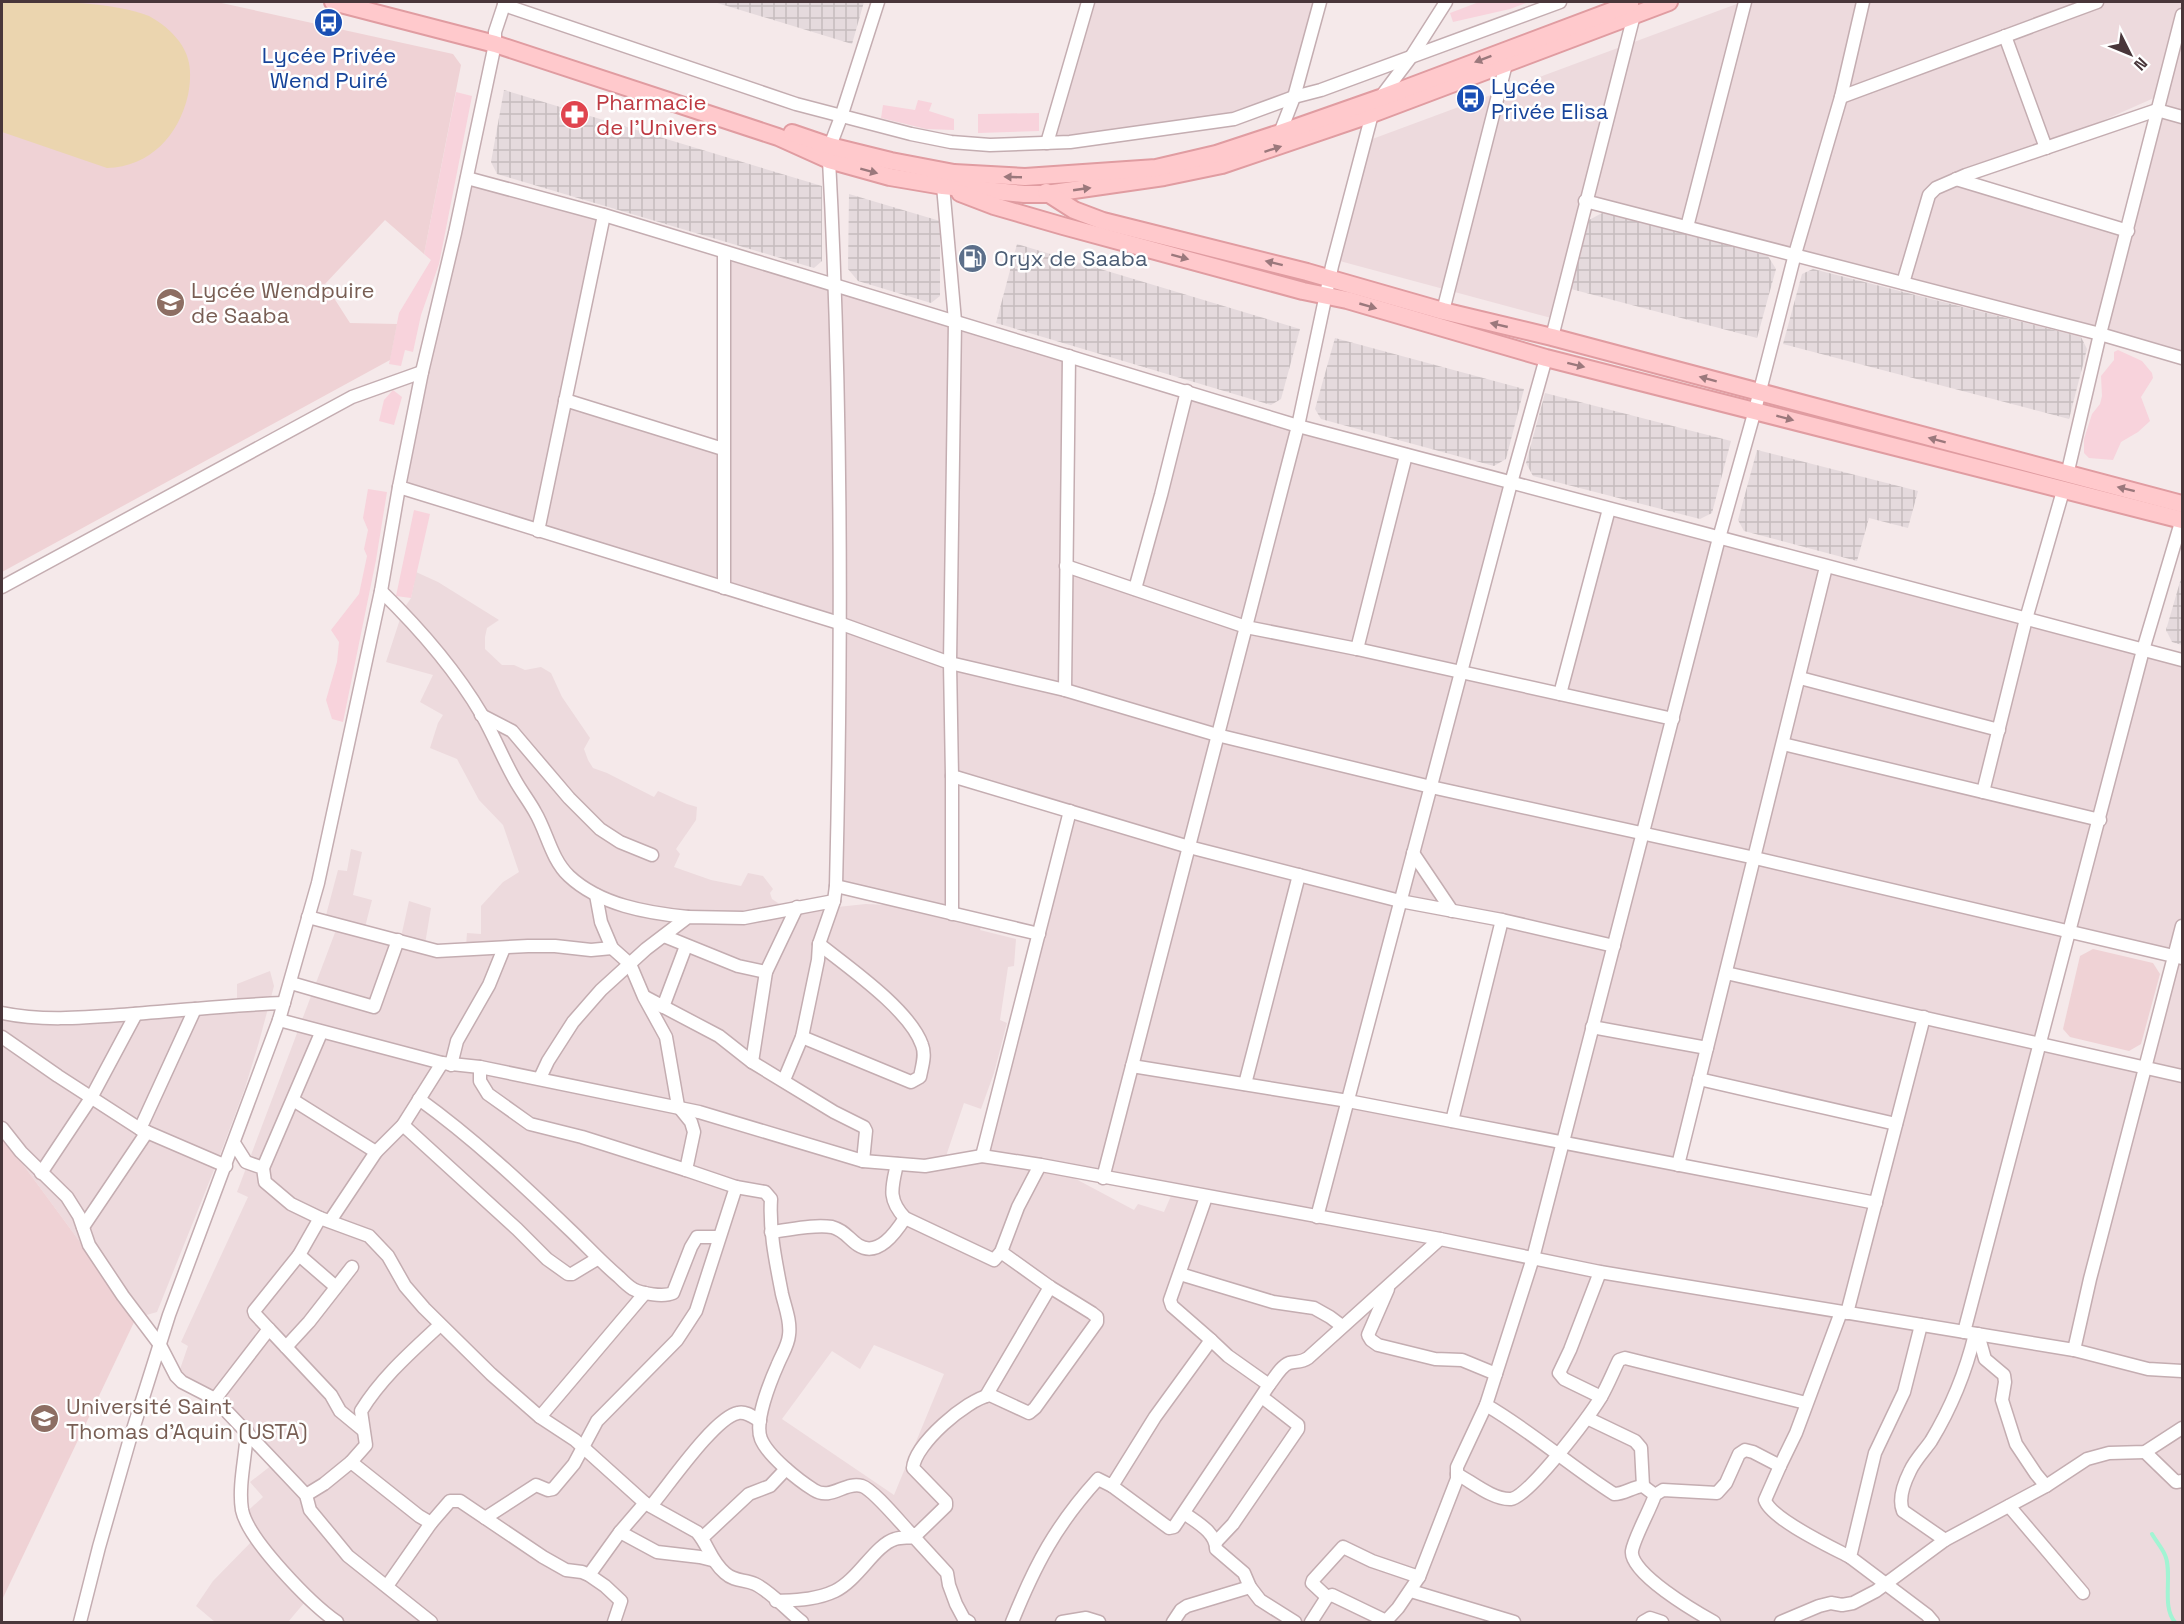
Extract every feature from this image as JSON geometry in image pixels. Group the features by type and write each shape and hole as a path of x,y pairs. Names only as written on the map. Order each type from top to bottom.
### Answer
{"street":[{"path":"333,2 495,38"},
{"path":"367,2 495,38 661,91 890,177 943,186 1024,194 1046,194 1164,177 1222,165 1372,114 1506,64 1635,8"},
{"path":"784,1080 802,1037 818,960 819,944 834,901 836,886 840,711 836,285 830,153 878,2"},
{"path":"1047,143 1088,2"},
{"path":"1280,133 1294,97 1320,2"},
{"path":"1102,1178 1298,426 1330,279 1372,114 1380,98 1411,57 1446,2"},
{"path":"80,1623 108,1515 169,1315 279,1020 318,883 381,591 422,372 467,178 504,3 796,104 841,117 951,142 990,144 1070,142 1234,119 1294,97 1321,90 1560,2"},
{"path":"830,153 891,161 954,173 1008,177 1156,168 1216,154 1635,8 1669,2"},
{"path":"1687,226 1745,2"},
{"path":"1311,1623 1327,1597 1332,1595 1338,1596 1385,1622 1398,1608 1419,1577 1457,1479 1457,1467 1486,1405 1533,1258 1719,538 1795,254 1841,96 1863,2"},
{"path":"1841,96 2090,3"},
{"path":"1552,337 1635,8"},
{"path":"1983,792 2026,619 2065,483 2100,334 2182,15"},
{"path":"2005,36 2046,148"},
{"path":"1443,311 1506,64"},
{"path":"1903,283 1929,195 1936,188 1956,179 2157,110 2182,117"},
{"path":"1043,176 1046,194"},
{"path":"467,178 604,215 1298,426 2182,660"},
{"path":"1956,179 2128,231"},
{"path":"943,186 994,206 1063,226 1326,296 1546,358 1757,402"},
{"path":"943,186 955,321 950,663 952,914"},
{"path":"1046,194 1074,210 1103,220 1443,311 1552,337 1757,402 2065,483 2182,520 2144,650 2041,1044 1972,1333 1967,1366 1930,1441 1910,1470 1901,1496 1900,1505 1903,1511 1945,1540"},
{"path":"1585,201 2100,334 2182,358"},
{"path":"538,531 604,215"},
{"path":"724,252 724,588"},
{"path":"1065,690 1070,356"},
{"path":"1317,1217 1546,358"},
{"path":"2,587 352,397 422,372"},
{"path":"1136,589 1187,391"},
{"path":"565,400 723,449"},
{"path":"1357,649 1406,455"},
{"path":"2065,483 2182,504"},
{"path":"399,487 839,623 950,663 1065,690 1217,735 1431,787 1755,858 2179,957"},
{"path":"1560,694 1609,509"},
{"path":"1066,566 1246,627 1357,649 1673,719"},
{"path":"1678,1165 1826,567"},
{"path":"381,591 405,613 450,668 481,715 514,779 536,813 557,861 569,876 596,895 621,905 688,917 744,918 834,901"},
{"path":"1800,678 1999,730"},
{"path":"481,715 512,731 569,798 600,829 620,842 652,855"},
{"path":"1783,744 2100,820"},
{"path":"952,776 1189,847 1400,901 1502,920 1614,946"},
{"path":"981,1156 1070,811"},
{"path":"1413,853 1452,911"},
{"path":"1245,1084 1299,875"},
{"path":"836,886 1038,934"},
{"path":"596,895 601,922 612,948 630,964 644,997 666,1037 678,1106 691,1122 694,1132 686,1170"},
{"path":"752,1062 766,972 797,907"},
{"path":"308,917 437,951 555,946 591,950 612,948"},
{"path":"540,1078 573,1022 601,990 688,917"},
{"path":"1452,1121 1502,920"},
{"path":"2073,1350 2145,1067 2179,957 2182,926"},
{"path":"664,936 738,966 766,972"},
{"path":"291,983 374,1007 398,940"},
{"path":"802,1037 877,1066 911,1082 920,1077 924,1057 922,1046 898,1010 874,987 819,944"},
{"path":"663,1007 686,946"},
{"path":"363,1430 340,1411 331,1395 254,1311 376,1152 403,1125 419,1099 447,1064 457,1041 489,985 504,948"},
{"path":"1726,973 2182,1076"},
{"path":"644,997 719,1036 752,1062 834,1112 864,1127 866,1131 863,1161"},
{"path":"2,1013 22,1017 95,1017 284,1003"},
{"path":"83,1227 143,1130 195,1009"},
{"path":"41,1173 91,1098 136,1014"},
{"path":"1924,1017 1876,1203 1844,1312 1796,1433 1765,1500 1767,1506 1797,1528 1850,1557 1927,1615 1933,1623"},
{"path":"279,1020 321,1033 447,1064 480,1067 678,1106 863,1161 925,1166 981,1156 1040,1165 1440,1239 1600,1272 2073,1350 2148,1369 2182,1371"},
{"path":"1592,1027 1707,1048"},
{"path":"321,1033 263,1168 265,1182 291,1204 369,1236 388,1256 405,1286 440,1325 540,1417 583,1448 648,1504 692,1528 702,1538 712,1560 734,1580 757,1585 802,1623"},
{"path":"2,1037 91,1098 143,1130 226,1166"},
{"path":"1132,1066 1348,1101 1876,1203"},
{"path":"480,1067 480,1081 488,1094 530,1124 582,1137 736,1187 765,1192 769,1195 771,1232 789,1319 789,1334 786,1347 771,1380 760,1421 761,1439 786,1469 815,1491 822,1494 831,1493 855,1485 868,1489 947,1573 956,1604 963,1619 969,1623"},
{"path":"1699,1079 1896,1124"},
{"path":"419,1099 458,1127 517,1180 597,1259 633,1290 669,1295 673,1293 697,1237 719,1237"},
{"path":"293,1100 376,1152"},
{"path":"403,1125 547,1259 561,1269 572,1274 597,1259"},
{"path":"2,1128 41,1173 67,1197 83,1227 89,1245 123,1296 160,1345 176,1376 182,1382 215,1399 306,1495 310,1510 348,1556 431,1623"},
{"path":"234,1143 246,1162 263,1168"},
{"path":"897,1164 891,1188 892,1197 899,1212 905,1218 990,1259 997,1258 1001,1252 1018,1207 1040,1165"},
{"path":"485,1518 536,1485 553,1490 574,1464 597,1421 677,1340 696,1311 736,1187"},
{"path":"1206,1197 1170,1303 1228,1356 1269,1385"},
{"path":"771,1232 819,1225 835,1228 847,1234 865,1249 874,1249 894,1235 905,1218"},
{"path":"1012,1623 1032,1575 1054,1535 1098,1479 1112,1486 1169,1528 1174,1527 1269,1385 1286,1365 1301,1363 1308,1359 1440,1239"},
{"path":"776,1601 818,1598 836,1591 850,1582 886,1543 896,1539 914,1537 947,1504 915,1471 913,1465 938,1428 947,1419 990,1395 1029,1413 1035,1408 1097,1322 1097,1317 1092,1313 1001,1252"},
{"path":"298,1255 336,1287"},
{"path":"286,1347 352,1267"},
{"path":"1600,1272 1559,1373 1564,1379 1600,1397"},
{"path":"1180,1274 1273,1302 1314,1308 1342,1326"},
{"path":"1390,1284 1368,1335 1371,1340 1378,1345 1435,1359 1462,1360 1496,1374"},
{"path":"986,1396 1050,1287"},
{"path":"540,1417 645,1293"},
{"path":"306,1495 351,1462 366,1446 362,1411 372,1393 388,1374 440,1325"},
{"path":"1850,1557 1875,1454 1904,1392 1920,1325"},
{"path":"215,1399 269,1329"},
{"path":"1972,1333 1985,1359 2004,1376 2002,1400 2016,1444 2046,1485"},
{"path":"1112,1486 1155,1417 1211,1340"},
{"path":"1457,1474 1497,1496 1511,1499 1520,1495 1557,1456 1587,1418 1619,1360 1625,1358 1806,1403"},
{"path":"1216,1542 1233,1524 1298,1429 1298,1425 1262,1397"},
{"path":"1486,1405 1511,1419 1557,1456 1614,1494 1623,1494 1643,1486"},
{"path":"589,1575 620,1532 721,1422 739,1412 760,1421"},
{"path":"1587,1418 1635,1441 1641,1448 1643,1486"},
{"path":"1781,1623 1819,1606 1831,1603 1842,1605 1853,1603 1876,1591 1945,1540 2096,1455 2145,1452 2182,1428"},
{"path":"247,1431 241,1499 245,1520 276,1565 311,1602 337,1623"},
{"path":"1714,1623 1678,1600 1635,1564 1632,1550 1655,1495 1663,1490 1717,1492 1722,1489 1744,1450 1753,1452 1780,1466"},
{"path":"2145,1452 2176,1482 2182,1481"},
{"path":"351,1462 419,1516 432,1523"},
{"path":"702,1538 749,1494 770,1486 786,1469"},
{"path":"1643,1486 1655,1495"},
{"path":"387,1586 443,1507 455,1500 558,1566 566,1570 582,1572 605,1586 621,1600 614,1623"},
{"path":"2009,1506 2083,1593"},
{"path":"1184,1513 1210,1533 1216,1542 1216,1549 1244,1573 1250,1587 1260,1600 1295,1623"},
{"path":"620,1532 657,1552 712,1560"},
{"path":"1327,1597 1312,1583 1343,1547 1372,1562 1419,1577"},
{"path":"1173,1623 1181,1610 1187,1606 1250,1587"},
{"path":"1411,1591 1514,1623"},
{"path":"1062,1623 1086,1617 1099,1623"},
{"path":"1643,1623 1650,1618 1662,1623"}],"shaded area":[{"name":"Lycée Wendpuire de Saaba","path":"2,2 217,2 453,54 461,65 424,254 385,220 325,284 350,323 397,324 390,360 2,572"},
{"path":"2,2 77,3 115,7 149,16 162,25 184,48 190,71 189,91 184,110 170,135 149,155 137,162 107,168 2,132"},
{"path":"714,2 864,2 852,44"},
{"path":"1089,2 1321,2 1295,100 1234,117 1049,140"},
{"path":"1479,2 1529,2 1510,9 1453,22 1450,13"},
{"path":"1742,2 2182,2 2182,352 1588,195 1555,319 1336,260 1367,141","holes":["2163,94 2129,225 1961,176 2050,144"]},
{"path":"504,90 822,186 822,261 814,268 497,174 491,162"},
{"path":"456,92 472,96 439,264 421,315 413,352 405,350 401,366 389,364 399,313 431,260 424,254"},
{"path":"918,100 932,103 929,111 954,119 954,130 926,129 881,118 883,105 915,110"},
{"path":"1039,113 1039,131 978,133 978,114"},
{"path":"471,176 604,215 565,400 723,449 724,252 1069,355 1066,566 1135,589 1187,391 1512,481 1461,672 1560,694 1610,507 2182,660 2182,1622 337,1622 310,1596 288,1622 215,1622 196,1606 213,1581 256,1537 242,1516 263,1497 250,1482 277,1461 223,1397 178,1375 188,1346 181,1342 248,1197 237,1192 339,922 325,919 338,870 347,871 351,849 362,852 353,895 372,900 365,927 401,937 409,901 431,908 425,944 435,948 466,946 467,933 481,934 481,906 503,882 519,872 503,825 479,800 457,759 430,748 443,715 420,702 433,675 386,662 403,610 411,598 416,572 438,582 499,620 487,628 485,649 502,665 514,665 525,670 541,667 551,673 562,697 590,738 584,749 593,768 654,797 658,791 697,807 696,820 676,849 680,854 674,867 711,880 741,886 748,873 763,876 773,889 770,893 772,899 784,907 818,909 866,904 887,905 963,924 966,917 983,921 980,930 1016,939 1014,966 1008,967 1000,1020 1007,1023 994,1073 981,1109 964,1103 944,1162 982,1156 1070,811 953,776 952,914 842,888 839,623 403,489","holes":["1401,901 1502,921 1451,1121 1348,1101","2070,932 2174,956 2144,1067 2041,1044","1700,1079 1896,1124 1875,1203 1678,1165","1059,1170 1174,1189 1164,1212 1138,1204 1134,1210","874,1345 944,1374 894,1495 782,1419 832,1351 860,1369"]},
{"path":"849,194 940,221 940,296 931,303 858,281 848,269"},
{"path":"1604,212 1768,256 1776,269 1757,338 1571,289 1589,220"},
{"path":"1017,244 1300,329 1281,399 1271,405 996,323"},
{"path":"1813,269 2081,337 2087,349 2069,419 1783,344 1802,274"},
{"path":"1335,338 1524,389 1506,459 1494,466 1321,419 1315,409"},
{"path":"2118,350 2142,361 2152,373 2153,378 2141,397 2150,421 2138,432 2121,442 2113,460 2089,458 2084,453 2084,439 2092,414 2100,404 2101,376 2114,360 2114,352"},
{"path":"393,390 402,397 394,425 379,421 384,400"},
{"path":"1545,393 1731,441 1712,513 1700,519 1533,476 1526,463"},
{"path":"1757,450 1918,491 1908,528 1869,518 1857,561 1744,531 1738,520"},
{"path":"368,489 387,492 376,560 343,722 332,719 326,700 337,662 339,642 331,630 359,594 367,556 364,549 368,530 363,518"},
{"path":"414,510 430,514 411,598 396,596"},
{"path":"2182,575 2182,645 2172,642 2166,630"},
{"path":"2093,949 2153,963 2160,974 2141,1044 2129,1051 2070,1037 2063,1029 2080,956"},
{"path":"270,971 274,986 259,1042 245,1088 218,1160 157,1312 136,1318 2,1136 2,1009 22,1014 95,1013 237,1000 237,984"},
{"name":"Université Saint Thomas d’Aquin (USTA)","path":"2,1136 136,1318 2,1600"}],"waterway":[{"path":"2152,1534 2164,1552 2167,1562 2169,1608 2175,1622"}],"place":[{"name":"Lycée Privée Wend Puiré","path":"329,23"},
{"name":"Lycée Privée Elisa","path":"1470,99"},
{"name":"Pharmacie de l'Univers","path":"575,115"},
{"name":"Oryx de Saaba","path":"973,258"},
{"name":"Lycée Wendpuire de Saaba","path":"170,303"},
{"name":"Université Saint Thomas d’Aquin (USTA)","path":"45,1419"}]}
